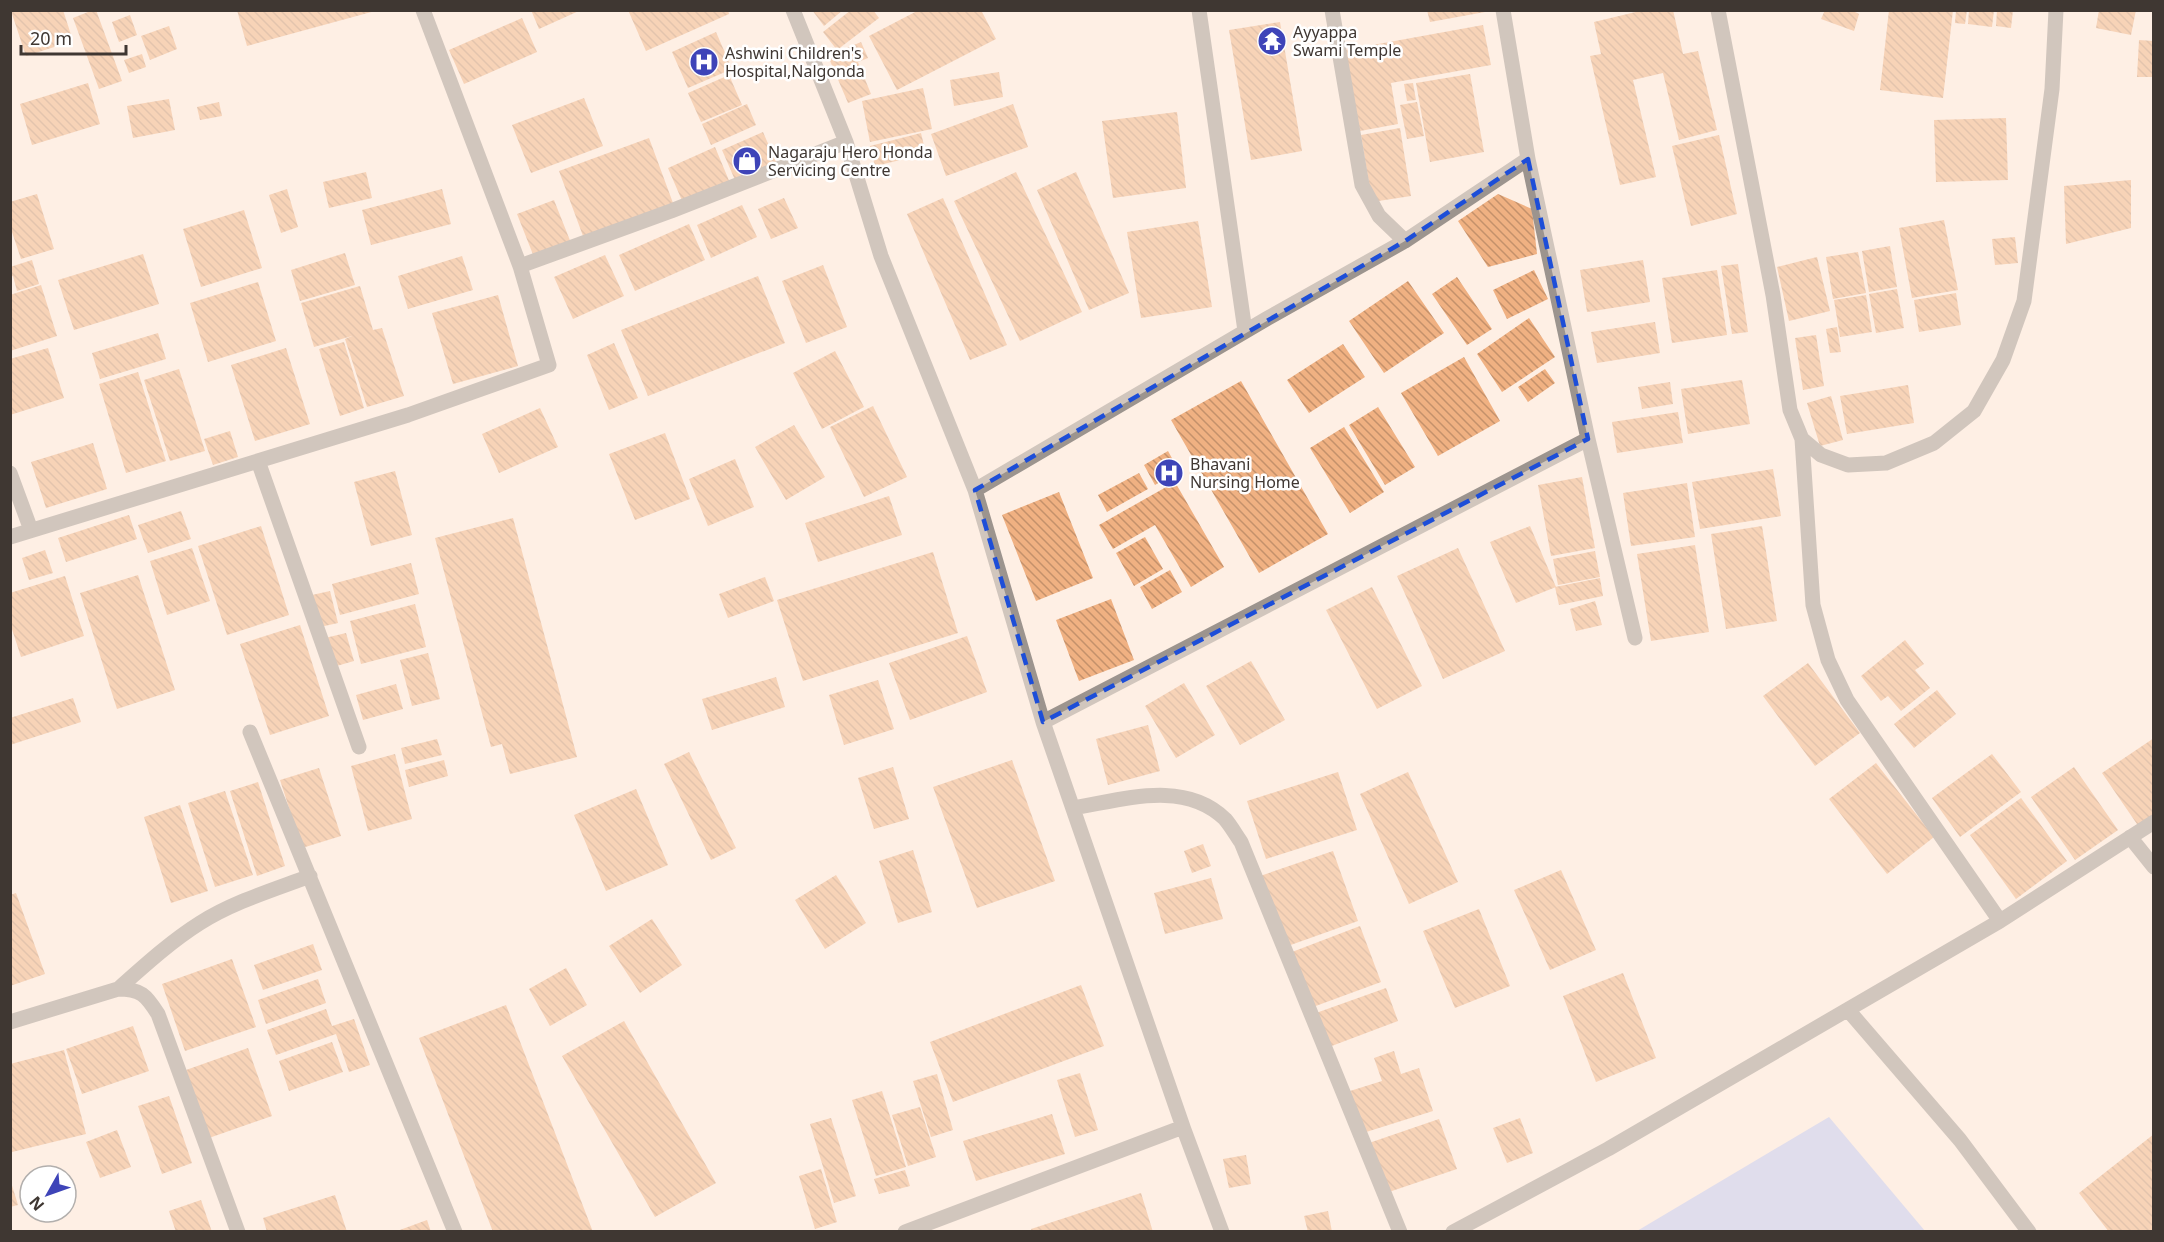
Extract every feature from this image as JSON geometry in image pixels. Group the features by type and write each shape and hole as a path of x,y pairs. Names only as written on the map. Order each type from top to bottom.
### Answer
{"street":[{"path":"10,537 408,415 549,365 520,266 423,10"},
{"path":"793,10 846,142 881,256 975,490 1042,723 1222,1232"},
{"path":"1199,10 1245,331"},
{"path":"1332,10 1362,184 1379,216 1405,241"},
{"path":"1503,10 1528,159 1588,439 1635,638"},
{"path":"1718,10 1773,295 1790,410 1802,439 1813,605 1828,660 1847,700 2000,921"},
{"path":"1802,439 1821,455 1848,465 1886,463 1934,443 1974,411 2002,360 2024,300 2052,90 2056,10"},
{"path":"520,266 671,211 846,142"},
{"path":"975,490 1245,331 1405,241 1528,159"},
{"path":"1042,723 1588,439"},
{"path":"258,461 359,747"},
{"path":"10,473 31,531"},
{"path":"250,732 455,1232"},
{"path":"1073,808 1160,794 1184,796 1207,806 1225,820 1241,842 1400,1232"},
{"path":"1454,1232 1608,1149 2000,921 2154,822"},
{"path":"2130,837 2154,867"},
{"path":"118,989 168,945 202,922 239,903 310,876"},
{"path":"10,1022 118,989 135,989 148,998 158,1014 238,1232"},
{"path":"1848,1010 1960,1140 2029,1232"},
{"path":"904,1232 1183,1127"}],"highlighted area":[{"path":"1528,159 1588,439 1043,722 975,490 1405,241"}],"shaded area":[{"path":"1829,1117 1925,1231 1637,1231"}],"building":[{"path":"63,10 73,41 26,56 11,11"},
{"path":"96,10 122,81 99,89 73,18"},
{"path":"237,10 374,10 375,11 247,46"},
{"path":"531,10 581,10 539,29"},
{"path":"628,10 728,10 729,14 646,51"},
{"path":"812,10 843,10 824,26"},
{"path":"851,10 873,10 879,18 837,50 823,32"},
{"path":"919,10 981,10 996,39 897,90 869,36"},
{"path":"1427,10 1485,10 1485,12 1430,22"},
{"path":"1644,10 1673,10 1683,54 1698,51 1717,130 1679,140 1663,73 1633,80 1656,177 1620,185 1590,56 1601,54 1594,22"},
{"path":"1825,10 1851,10 1859,14 1854,31 1821,19"},
{"path":"1889,10 1953,10 1943,98 1880,90"},
{"path":"1956,10 1967,10 1965,24 1955,23"},
{"path":"1969,10 1994,10 1992,27 1968,24"},
{"path":"1997,10 2013,10 2011,28 1996,26"},
{"path":"2099,10 2136,10 2131,35 2096,28"},
{"path":"130,15 137,35 119,42 112,22"},
{"path":"522,18 537,52 464,84 449,50"},
{"path":"1280,22 1302,151 1251,160 1229,30"},
{"path":"1483,25 1491,65 1391,83 1398,124 1360,131 1345,50"},
{"path":"169,26 177,49 150,60 141,36"},
{"path":"716,32 732,69 688,88 672,52"},
{"path":"2139,40 2154,41 2154,77 2137,77"},
{"path":"861,42 868,58 858,62 871,94 848,103 828,56"},
{"path":"142,54 146,67 129,73 124,60"},
{"path":"999,72 1003,97 954,106 950,80"},
{"path":"1470,74 1484,152 1430,162 1416,83"},
{"path":"729,75 742,105 701,122 688,93"},
{"path":"88,83 100,124 32,145 20,104"},
{"path":"1413,83 1416,100 1407,101 1404,84"},
{"path":"923,88 932,129 870,142 862,101"},
{"path":"584,98 603,146 531,173 512,125"},
{"path":"169,99 175,130 133,138 127,106"},
{"path":"219,102 222,116 200,120 197,107"},
{"path":"1417,102 1424,136 1407,139 1400,105"},
{"path":"747,104 756,125 711,145 702,124"},
{"path":"1013,104 1028,147 946,176 931,134"},
{"path":"1177,112 1186,188 1113,198 1102,121"},
{"path":"2006,118 2008,180 1936,182 1934,120"},
{"path":"1400,128 1411,196 1372,202 1361,135"},
{"path":"763,132 776,162 735,180 722,150"},
{"path":"921,133 926,154 875,166 870,146"},
{"path":"1719,135 1737,214 1691,226 1672,146"},
{"path":"649,138 673,203 583,236 559,171"},
{"path":"715,147 730,183 683,203 668,168"},
{"path":"366,172 372,198 329,208 323,182"},
{"path":"1016,172 1082,312 1020,341 954,201"},
{"path":"1076,172 1129,293 1089,310 1037,190"},
{"path":"2131,180 2131,228 2066,244 2064,186"},
{"path":"287,189 298,227 281,233 269,195"},
{"path":"442,189 451,224 371,245 362,210"},
{"path":"37,194 54,249 21,259 10,226 10,202"},
{"path":"1498,194 1532,209 1537,254 1488,267 1458,221"},
{"path":"784,198 798,228 771,239 758,209"},
{"path":"943,198 1007,345 970,360 907,214"},
{"path":"554,200 571,243 534,257 517,214"},
{"path":"742,205 757,237 711,258 697,225"},
{"path":"244,210 262,268 201,287 183,229"},
{"path":"1944,220 1958,290 1912,298 1899,228"},
{"path":"1198,221 1212,307 1141,318 1127,232"},
{"path":"689,224 705,260 635,291 619,255"},
{"path":"2015,237 2018,263 1995,265 1992,239"},
{"path":"1890,246 1897,287 1869,292 1862,251"},
{"path":"1858,252 1866,293 1833,299 1826,257"},
{"path":"345,253 355,285 300,301 291,270"},
{"path":"143,254 159,304 74,330 58,280"},
{"path":"605,255 624,296 573,319 554,277"},
{"path":"462,256 473,290 408,309 398,276"},
{"path":"1817,257 1830,311 1789,321 1777,267"},
{"path":"32,260 39,284 17,291 13,276 10,277 10,267"},
{"path":"1643,260 1650,302 1587,312 1580,270"},
{"path":"1738,264 1748,332 1732,334 1721,266"},
{"path":"823,265 847,327 806,343 782,281"},
{"path":"1534,270 1548,299 1507,319 1493,290"},
{"path":"1717,270 1727,335 1672,343 1662,278"},
{"path":"758,276 785,343 648,396 621,330"},
{"path":"1457,277 1492,329 1467,345 1432,294"},
{"path":"1408,281 1444,333 1384,373 1349,321"},
{"path":"258,282 276,341 208,362 190,303"},
{"path":"41,285 57,336 10,351 10,295"},
{"path":"360,286 373,330 382,328 404,396 367,407 345,339 352,336 314,347 301,303"},
{"path":"1897,289 1904,328 1876,333 1869,294"},
{"path":"1956,293 1961,325 1919,332 1914,300"},
{"path":"498,295 518,366 453,384 432,313"},
{"path":"1866,295 1872,332 1840,337 1834,300"},
{"path":"1529,318 1555,357 1502,392 1477,354"},
{"path":"1655,322 1660,353 1597,363 1591,332"},
{"path":"1837,327 1841,352 1830,353 1826,329"},
{"path":"158,333 166,359 100,379 92,353"},
{"path":"1816,335 1824,386 1803,390 1795,338"},
{"path":"344,342 364,408 340,416 319,349"},
{"path":"614,343 638,398 609,410 587,355"},
{"path":"1343,344 1365,377 1309,413 1287,380"},
{"path":"48,348 64,398 10,415 10,359"},
{"path":"286,348 310,424 255,441 231,365"},
{"path":"835,351 864,407 822,429 793,373"},
{"path":"1464,357 1500,421 1438,456 1401,393"},
{"path":"179,369 205,451 170,461 144,380"},
{"path":"1545,369 1555,383 1528,402 1518,387"},
{"path":"138,372 166,461 126,473 99,384"},
{"path":"1742,380 1750,424 1688,434 1681,389"},
{"path":"1241,381 1328,534 1259,573 1171,420"},
{"path":"1670,382 1673,404 1642,409 1638,387"},
{"path":"1908,385 1914,423 1847,434 1840,396"},
{"path":"1831,396 1843,440 1820,446 1807,403"},
{"path":"873,406 907,477 864,497 830,427"},
{"path":"1378,407 1415,467 1385,485 1349,425"},
{"path":"540,408 558,447 499,473 482,434"},
{"path":"1678,412 1683,443 1617,453 1612,422"},
{"path":"794,425 825,477 786,500 755,447"},
{"path":"1344,427 1384,492 1350,513 1310,448"},
{"path":"230,431 238,457 213,465 204,439"},
{"path":"665,433 690,499 635,520 609,454"},
{"path":"93,443 107,489 46,508 31,462"},
{"path":"1168,451 1179,471 1155,485 1144,465"},
{"path":"735,459 754,507 708,526 689,479"},
{"path":"1773,469 1781,516 1700,529 1692,482"},
{"path":"395,471 412,535 371,546 354,482"},
{"path":"1139,473 1148,489 1107,512 1098,495"},
{"path":"1582,477 1595,548 1551,556 1538,485"},
{"path":"1175,482 1224,567 1191,587 1155,525 1113,549 1099,525"},
{"path":"1687,483 1695,537 1631,546 1623,493"},
{"path":"1059,492 1093,578 1036,601 1002,515"},
{"path":"889,496 902,535 818,562 805,523"},
{"path":"181,511 191,539 148,553 138,525"},
{"path":"129,515 137,539 66,562 58,538"},
{"path":"513,518 577,757 510,774 502,744 491,747 435,538"},
{"path":"261,526 289,615 227,635 198,546"},
{"path":"1530,526 1556,587 1516,603 1490,542"},
{"path":"1762,526 1777,621 1726,629 1711,534"},
{"path":"1145,537 1163,569 1134,586 1116,553"},
{"path":"1695,545 1709,632 1651,641 1637,554"},
{"path":"192,548 210,601 167,615 150,561"},
{"path":"1458,548 1505,651 1443,679 1397,576"},
{"path":"45,550 53,573 29,580 22,558"},
{"path":"1595,551 1600,577 1558,585 1553,559"},
{"path":"933,552 958,633 803,681 777,600"},
{"path":"411,563 419,594 340,615 332,584"},
{"path":"1170,570 1182,592 1152,609 1140,587"},
{"path":"138,575 175,690 117,709 80,593"},
{"path":"65,576 84,636 21,657 10,623 10,593"},
{"path":"765,577 774,601 728,618 719,594"},
{"path":"1600,578 1603,596 1559,605 1555,587"},
{"path":"1372,587 1422,686 1377,709 1326,610"},
{"path":"330,591 338,623 320,627 312,595"},
{"path":"1111,599 1134,660 1079,681 1056,620"},
{"path":"1595,601 1602,625 1576,631 1570,609"},
{"path":"415,604 426,647 361,664 350,621"},
{"path":"300,625 329,716 270,735 240,644"},
{"path":"346,633 354,661 333,667 325,638"},
{"path":"967,636 987,692 910,720 889,663"},
{"path":"1905,640 1924,664 1915,670 1930,688 1901,711 1888,696 1881,701 1861,676"},
{"path":"428,653 440,699 412,706 400,660"},
{"path":"1251,661 1285,720 1240,745 1206,686"},
{"path":"1808,663 1860,733 1815,766 1763,696"},
{"path":"776,677 785,707 712,730 702,699"},
{"path":"878,680 894,729 844,745 829,695"},
{"path":"1184,683 1215,735 1176,758 1145,706"},
{"path":"396,684 403,709 363,720 356,695"},
{"path":"1937,690 1956,714 1914,748 1894,724"},
{"path":"73,698 81,722 10,745 10,718"},
{"path":"1148,725 1160,771 1108,785 1096,739"},
{"path":"2154,738 2154,818 2139,827 2102,773"},
{"path":"437,739 442,755 405,764 401,748"},
{"path":"689,752 736,848 711,860 664,764"},
{"path":"395,754 412,819 368,831 351,766"},
{"path":"1992,754 2021,792 1960,837 1932,798"},
{"path":"444,760 448,776 409,787 405,770"},
{"path":"1012,760 1055,881 977,908 933,787"},
{"path":"1876,763 1934,837 1887,874 1829,799"},
{"path":"893,767 909,819 874,829 858,778"},
{"path":"2074,767 2118,830 2075,860 2031,797"},
{"path":"319,768 341,836 302,848 280,780"},
{"path":"1338,772 1357,830 1266,859 1247,801"},
{"path":"1408,772 1458,882 1409,904 1360,794"},
{"path":"258,782 285,866 257,876 230,791"},
{"path":"636,789 668,865 606,891 574,815"},
{"path":"225,791 253,875 215,887 188,803"},
{"path":"2021,798 2067,861 2016,899 1970,835"},
{"path":"180,805 208,891 171,903 144,817"},
{"path":"1203,844 1211,866 1192,873 1184,851"},
{"path":"913,850 932,912 898,923 879,861"},
{"path":"1333,851 1358,921 1285,947 1260,876"},
{"path":"1561,870 1596,950 1550,970 1514,890"},
{"path":"836,875 866,923 825,949 795,900"},
{"path":"1211,878 1223,919 1165,934 1154,893"},
{"path":"16,893 45,974 10,986 10,895"},
{"path":"1479,909 1510,986 1455,1008 1423,931"},
{"path":"652,919 682,965 640,993 609,946"},
{"path":"1360,926 1381,982 1313,1007 1292,952"},
{"path":"313,944 322,970 263,990 254,965"},
{"path":"232,959 256,1027 185,1051 162,984"},
{"path":"566,968 587,1005 550,1026 529,989"},
{"path":"1623,973 1656,1058 1596,1082 1563,996"},
{"path":"318,979 326,1003 266,1024 258,1000"},
{"path":"1081,985 1104,1046 953,1102 930,1042"},
{"path":"1386,988 1398,1021 1329,1047 1316,1013"},
{"path":"506,1005 593,1232 493,1232 419,1038"},
{"path":"326,1009 332,1026 354,1019 370,1065 349,1072 336,1034 276,1055 267,1030"},
{"path":"624,1021 716,1183 655,1217 562,1056"},
{"path":"133,1026 149,1071 82,1094 66,1049"},
{"path":"332,1042 343,1072 289,1091 279,1061"},
{"path":"248,1048 272,1116 209,1138 186,1070"},
{"path":"64,1050 86,1134 12,1152 10,1064"},
{"path":"1394,1051 1401,1074 1419,1068 1433,1111 1363,1133 1350,1091 1382,1081 1374,1058"},
{"path":"1080,1073 1098,1130 1075,1137 1057,1080"},
{"path":"937,1074 953,1130 931,1137 913,1081"},
{"path":"882,1091 906,1167 876,1176 852,1100"},
{"path":"169,1096 192,1163 162,1174 138,1106"},
{"path":"920,1107 936,1157 908,1166 892,1115"},
{"path":"1052,1114 1065,1154 976,1181 963,1141"},
{"path":"831,1118 856,1196 834,1203 810,1124"},
{"path":"1520,1118 1533,1153 1507,1163 1493,1128"},
{"path":"1439,1119 1457,1169 1386,1193 1369,1143"},
{"path":"117,1130 131,1167 100,1178 86,1142"},
{"path":"2154,1134 2154,1232 2109,1232 2079,1193"},
{"path":"1246,1155 1251,1184 1229,1188 1223,1159"},
{"path":"821,1169 837,1222 815,1229 799,1176"},
{"path":"905,1170 910,1186 879,1194 874,1179"},
{"path":"10,1179 18,1205 10,1207"},
{"path":"1141,1193 1153,1232 1032,1232 1031,1229"},
{"path":"335,1195 347,1232 267,1232 263,1218"},
{"path":"201,1200 212,1232 176,1232 169,1211"},
{"path":"1328,1211 1332,1232 1308,1232 1304,1216"},
{"path":"427,1220 431,1232 397,1232 397,1231"}],"place":[{"name":"Ayyappa Swami Temple","path":"1272,41"},
{"name":"Ashwini Children's Hospital,Nalgonda","path":"704,62"},
{"name":"Nagaraju Hero Honda Servicing Centre","path":"747,161"},
{"name":"Bhavani Nursing Home","path":"1169,473"}]}
